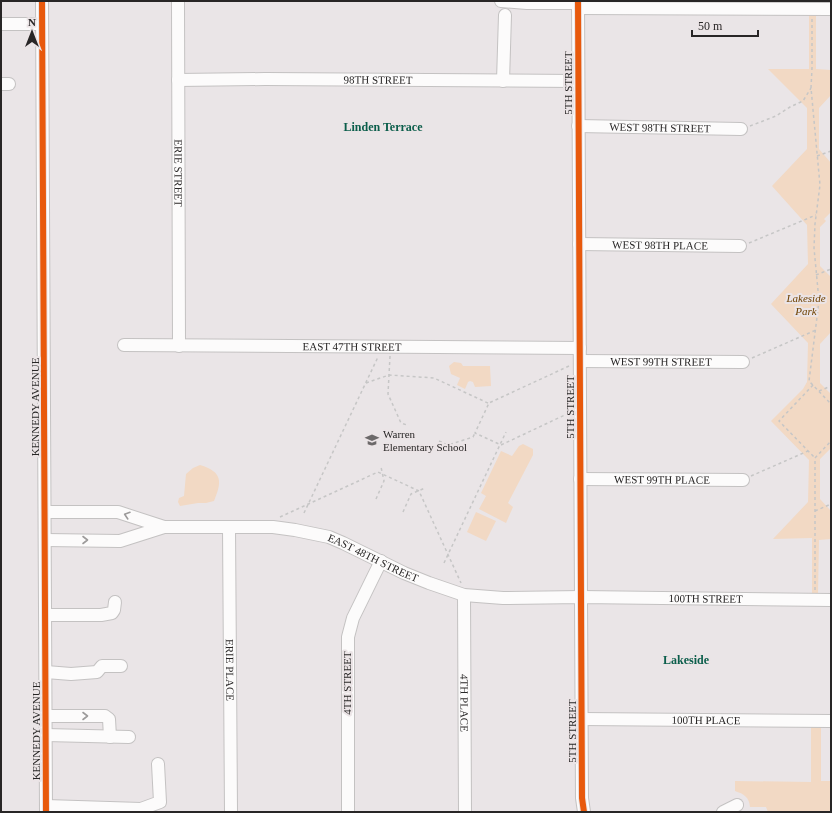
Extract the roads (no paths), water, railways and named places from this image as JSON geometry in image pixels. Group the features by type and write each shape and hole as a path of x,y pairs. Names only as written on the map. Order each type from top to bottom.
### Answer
{"street":[{"name":"KENNEDY AVENUE","path":"42,1 46,512 46,809"},
{"name":"ERIE STREET","path":"178,1 179,346"},
{"path":"501,1 578,4 799,5 822,7"},
{"name":"5TH STREET","path":"578,4 582,798 584,812"},
{"path":"503,81 505,15"},
{"path":"1,24 42,24"},
{"name":"98TH STREET","path":"178,80 272,79 578,81"},
{"name":"WEST 98TH STREET","path":"578,126 741,129"},
{"name":"WEST 98TH PLACE","path":"579,244 740,246"},
{"name":"EAST 47TH STREET","path":"124,345 580,348"},
{"name":"WEST 99TH STREET","path":"580,361 743,362"},
{"name":"WEST 99TH PLACE","path":"580,479 743,480"},
{"name":"EAST 48TH STREET","path":"46,512 118,512 164,527"},
{"name":"EAST 48TH STREET","path":"46,540 120,541 164,527 273,527 318,535 343,543 429,583 464,595 503,598 581,597"},
{"name":"ERIE PLACE","path":"229,527 231,812"},
{"name":"4TH STREET","path":"348,812 348,637 353,618 381,561"},
{"name":"4TH PLACE","path":"464,595 465,812"},
{"name":"100TH STREET","path":"581,597 831,600"},
{"path":"46,615 101,615 112,613 115,602"},
{"path":"46,672 71,674 97,672 102,666 122,666"},
{"path":"46,716 105,716 109,719 110,737"},
{"name":"100TH PLACE","path":"582,719 831,721"},
{"path":"46,735 129,737"},
{"path":"46,809 141,809 160,802 158,764"},
{"path":"723,812 737,805"}],"place":[{"name":"Warren Elementary School","path":"372,440"}],"district":[{"name":"Linden Terrace","path":"383,127"},
{"name":"Lakeside","path":"686,660"}],"park label":[{"name":"Lakeside Park","path":"806,304"}]}
